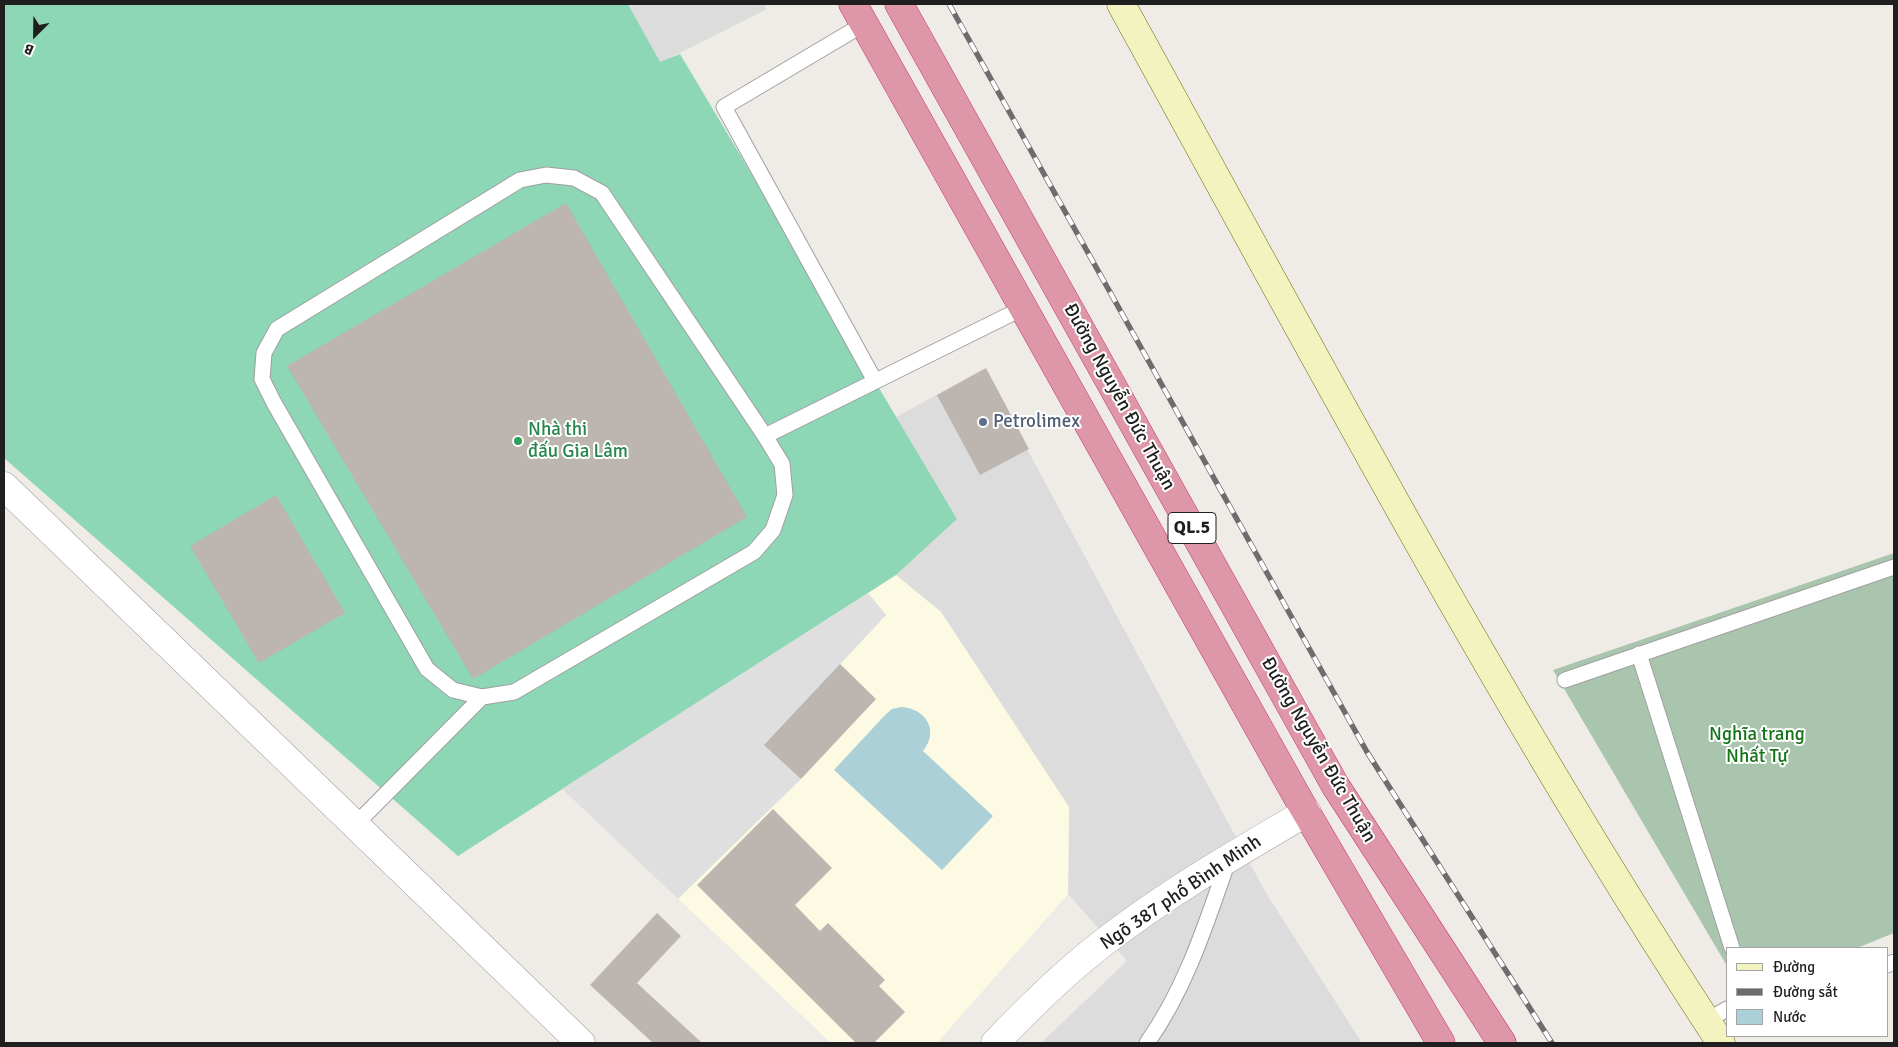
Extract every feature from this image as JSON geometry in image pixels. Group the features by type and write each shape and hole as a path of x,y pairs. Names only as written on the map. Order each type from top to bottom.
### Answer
{"highway":[{"name":"Đường Nguyễn Đức Thuận","path":"899,4 1335,785 1502,1043"},
{"name":"QL.5","path":"858,14 1307,812 1441,1043"},
{"path":"1050,356 1085,337"}],"street":[{"path":"1121,4 1411,530 1526,731 1613,874 1716,1015 1721,1043"},
{"path":"4,486 581,1043"},
{"name":"Ngõ 387 phố Bình Minh","path":"995,1043 1027,1010 1083,959 1143,913 1229,857 1307,812"}],"lane":[{"path":"858,14 724,107 875,381"},
{"path":"546,175 574,178 602,194 765,436 782,464 785,495 773,530 754,552 514,692 482,697 453,690 427,669 262,380 264,353 277,329 520,180 546,175"},
{"path":"765,436 1023,308"},
{"path":"1564,680 1894,567"},
{"path":"1639,654 1732,947"},
{"path":"355,825 482,697"},
{"path":"1148,1043 1168,1012 1200,943 1229,857"}],"shaded area":[{"path":"628,4 764,4 767,9 660,63"},
{"path":"984,369 1266,893 1362,1043 1041,1043 1127,961 1068,894 1069,807 941,612 896,575 957,519 896,417"},
{"path":"896,575 941,612 1069,807 1068,894 937,1043 831,1043 562,789"},
{"path":"868,593 886,615 765,745 801,779 678,899 562,789"}],"green space":[{"path":"4,4 628,4 660,62 680,54 957,519 896,575 458,856 4,458"},
{"name":"Nghĩa trang Nhất Tự","path":"1894,553 1894,933 1859,947 1726,947 1726,964 1553,670"}],"water":[{"path":"901,707 917,711 927,721 930,735 923,751 993,816 942,870 834,770 885,715 892,709"}],"building":[{"name":"Nhà thi đấu Gia Lâm","path":"566,203 747,517 473,679 287,366"},
{"path":"986,368 1029,449 980,475 937,395"},
{"path":"276,495 345,613 259,663 190,546"},
{"path":"840,664 876,699 801,779 764,745"},
{"path":"773,809 832,868 795,905 820,931 828,923 885,980 879,986 905,1012 874,1043 856,1043 697,885"},
{"path":"657,913 681,936 637,983 702,1043 653,1043 590,985"}],"railway":[{"path":"949,4 1367,752 1552,1043"}],"place":[{"name":"Petrolimex","path":"983,422"},
{"name":"Nhà thi đấu Gia Lâm","path":"518,441"}]}
